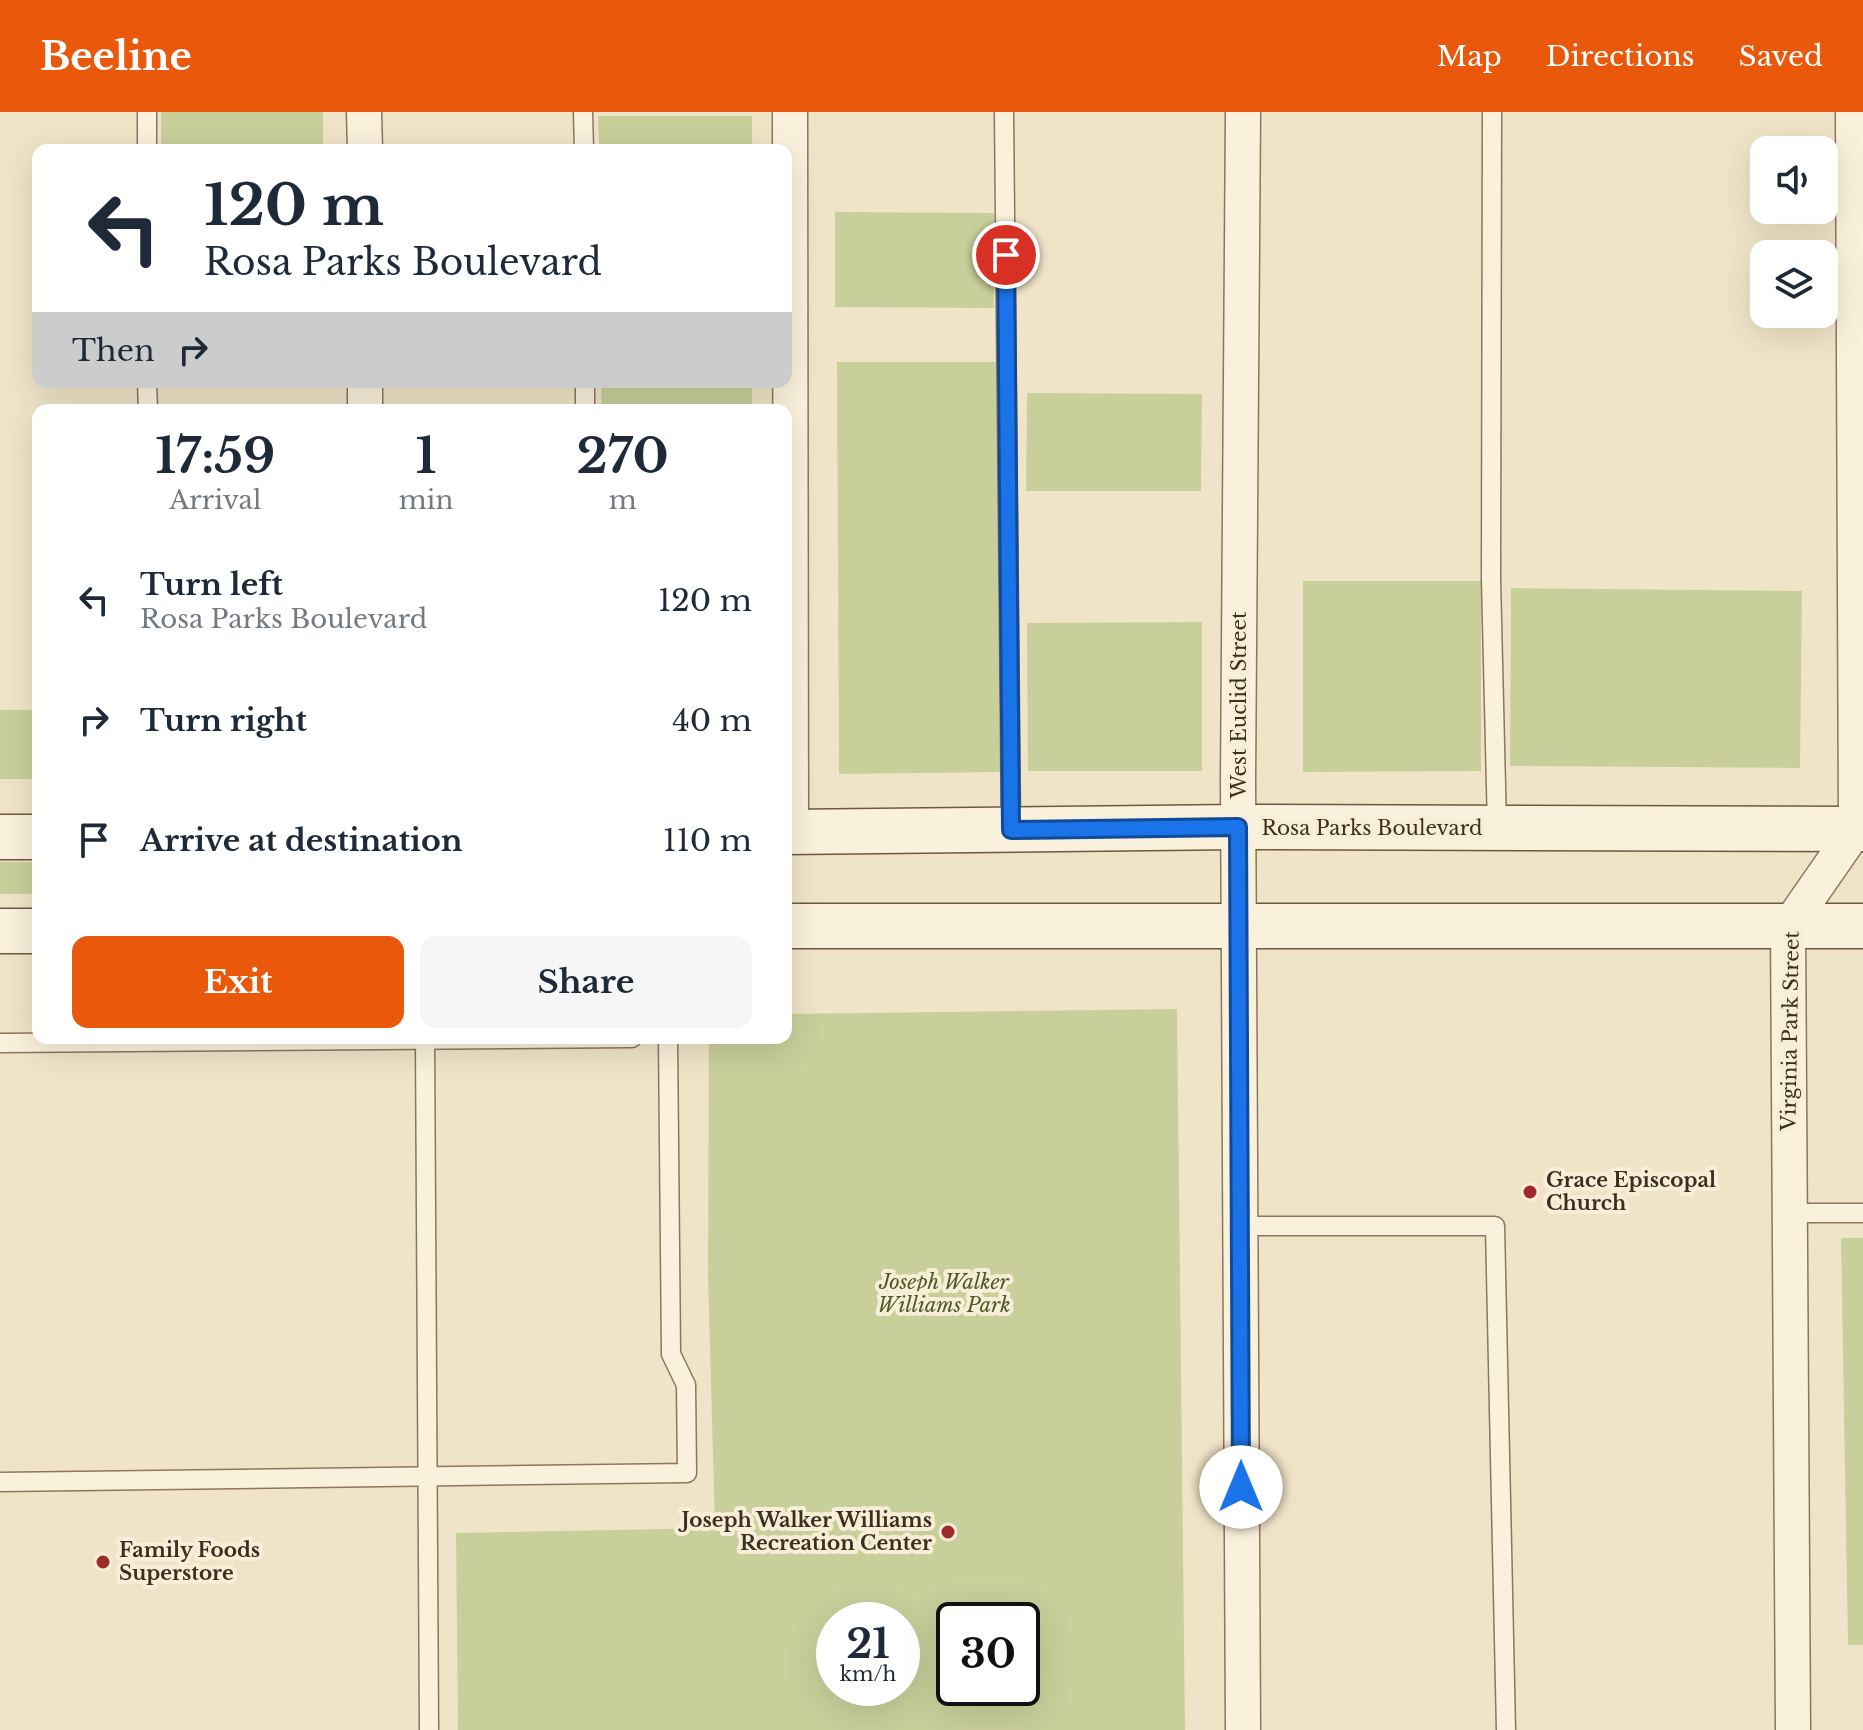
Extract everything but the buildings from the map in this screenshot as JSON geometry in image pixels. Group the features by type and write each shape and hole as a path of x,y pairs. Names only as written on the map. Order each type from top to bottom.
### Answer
{"street":[{"path":"364,112 365,144"},
{"path":"790,112 790,144"},
{"name":"West Euclid Street","path":"1243,112 1238,827 1243,1730"},
{"path":"1853,112 1860,829"},
{"name":"Rosa Parks Boulevard","path":"792,832 1238,827 1860,829"},
{"name":"Virginia Park Street","path":"1793,1730 1788,927 1860,829"},
{"path":"0,837 32,837"},
{"path":"792,926 1863,926"},
{"path":"0,931 32,931"}],"lane":[{"path":"147,112 147,144"},
{"path":"583,112 584,144"},
{"path":"1004,112 1011,830"},
{"path":"1492,112 1491,579 1497,828"},
{"path":"0,1043 32,1043"},
{"path":"425,1044 429,1730"},
{"path":"0,1482 687,1473 686,1385 671,1354 668,1044"},
{"path":"1789,1213 1863,1213"},
{"path":"1240,1226 1495,1226 1506,1730"}],"green space":[{"path":"161,112 323,112 323,144 161,144"},
{"path":"598,116 752,116 752,144 599,144"},
{"path":"835,212 994,213 994,308 835,307"},
{"path":"837,362 996,362 1000,772 839,774"},
{"path":"601,388 752,388 752,404 602,404"},
{"path":"1027,393 1202,394 1201,491 1026,491"},
{"path":"1303,581 1481,581 1481,771 1303,772"},
{"path":"1511,588 1802,591 1800,768 1510,766"},
{"path":"1202,622 1202,771 1028,771 1027,623"},
{"path":"0,710 32,710 32,779 0,779"},
{"path":"0,862 32,862 32,894 0,894"},
{"name":"Joseph Walker Williams Park","path":"1177,1009 1185,1730 458,1730 456,1533 715,1528 708,1274 709,1044 792,1044 792,1014"},
{"path":"1841,1238 1863,1238 1863,1645 1848,1645"}],"place":[{"name":"Grace Episcopal Church","path":"1530,1192"},
{"name":"Joseph Walker Williams Recreation Center","path":"948,1532"},
{"name":"Family Foods Superstore","path":"103,1562"}],"route":[{"path":"1006,255 1011,830 1238,827 1241,1487"}]}
